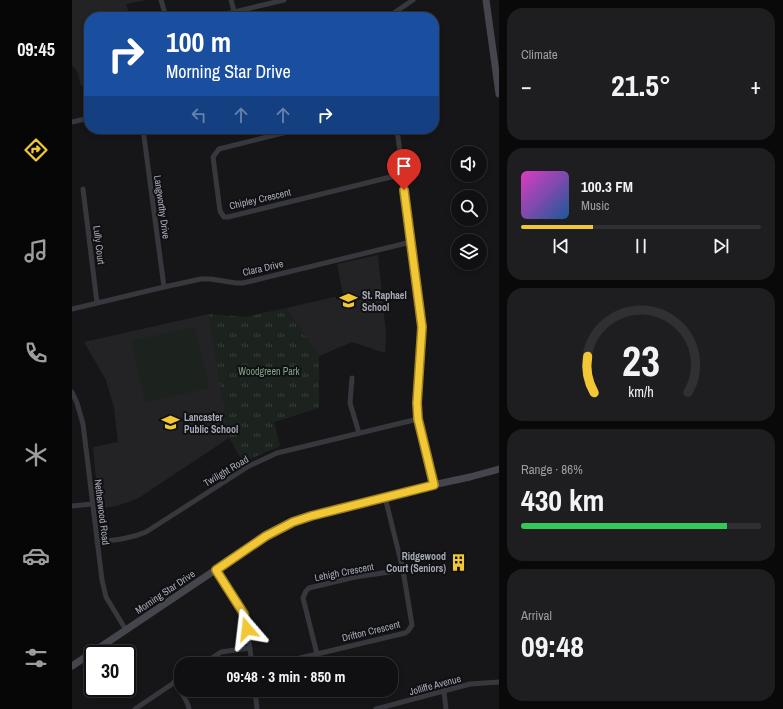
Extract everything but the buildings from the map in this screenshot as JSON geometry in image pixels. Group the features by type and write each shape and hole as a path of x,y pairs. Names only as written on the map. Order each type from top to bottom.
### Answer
{"street":[{"path":"161,0 165,12"},
{"path":"231,0 234,12 284,0"},
{"path":"395,12 413,0"},
{"path":"486,0 499,94"},
{"path":"72,122 84,119"},
{"name":"Langworthy Drive","path":"144,134 164,287"},
{"name":"Chipley Crescent","path":"279,134 216,151 213,157 220,211 224,217 403,174"},
{"path":"398,134 410,242 422,327 417,403 418,419 434,485"},
{"name":"Lully Court","path":"83,189 97,303"},
{"name":"Clara Drive","path":"72,309 201,279 243,283 410,242"},
{"path":"352,378 350,403 359,433"},
{"name":"Netherwood Road","path":"72,392 83,424 102,580 105,593 111,606 126,630"},
{"name":"Twilight Road","path":"98,542 129,538 146,532 249,466 278,454 418,419"},
{"name":"Morning Star Drive","path":"72,666 266,536 293,522 311,516 499,469"},
{"name":"Drifton Crescent","path":"305,657 405,633 412,625 403,570 385,497"},
{"path":"72,506 92,504"},
{"path":"216,570 244,614 251,657"},
{"name":"Lehigh Crescent","path":"318,654 303,598 309,588 355,577 403,570"},
{"path":"214,657 221,652 250,648"},
{"path":"135,709 174,682"},
{"name":"Jolliffe Avenue","path":"376,709 470,684 499,682"},
{"path":"444,692 446,709"},
{"path":"183,697 189,705 189,709"},
{"path":"256,697 257,709"}],"shaded area":[{"path":"72,0 147,0 126,4 128,12 84,12 84,85 81,86 77,71 72,65"},
{"name":"St. Raphael School","path":"378,255 386,334 385,353 352,342 319,356 286,308 343,295 337,264"},
{"name":"Lancaster Public School","path":"209,314 229,438 137,499 116,506 99,509 93,447 118,442 114,408 106,380 84,342"}],"green space":[{"name":"Woodgreen Park","path":"286,308 319,356 319,408 274,422 280,446 243,462 229,438 209,314 245,317"},
{"path":"195,327 209,388 145,402 131,341"}],"place":[{"name":"St. Raphael School","path":"349,301"},
{"name":"Lancaster Public School","path":"171,423"},
{"name":"Ridgewood Court (Seniors)","path":"459,562"}],"route":[{"path":"247,629 246,621 241,608 216,570 266,536 293,522 311,516 434,485 418,419 417,403 422,327 404,190"}]}
